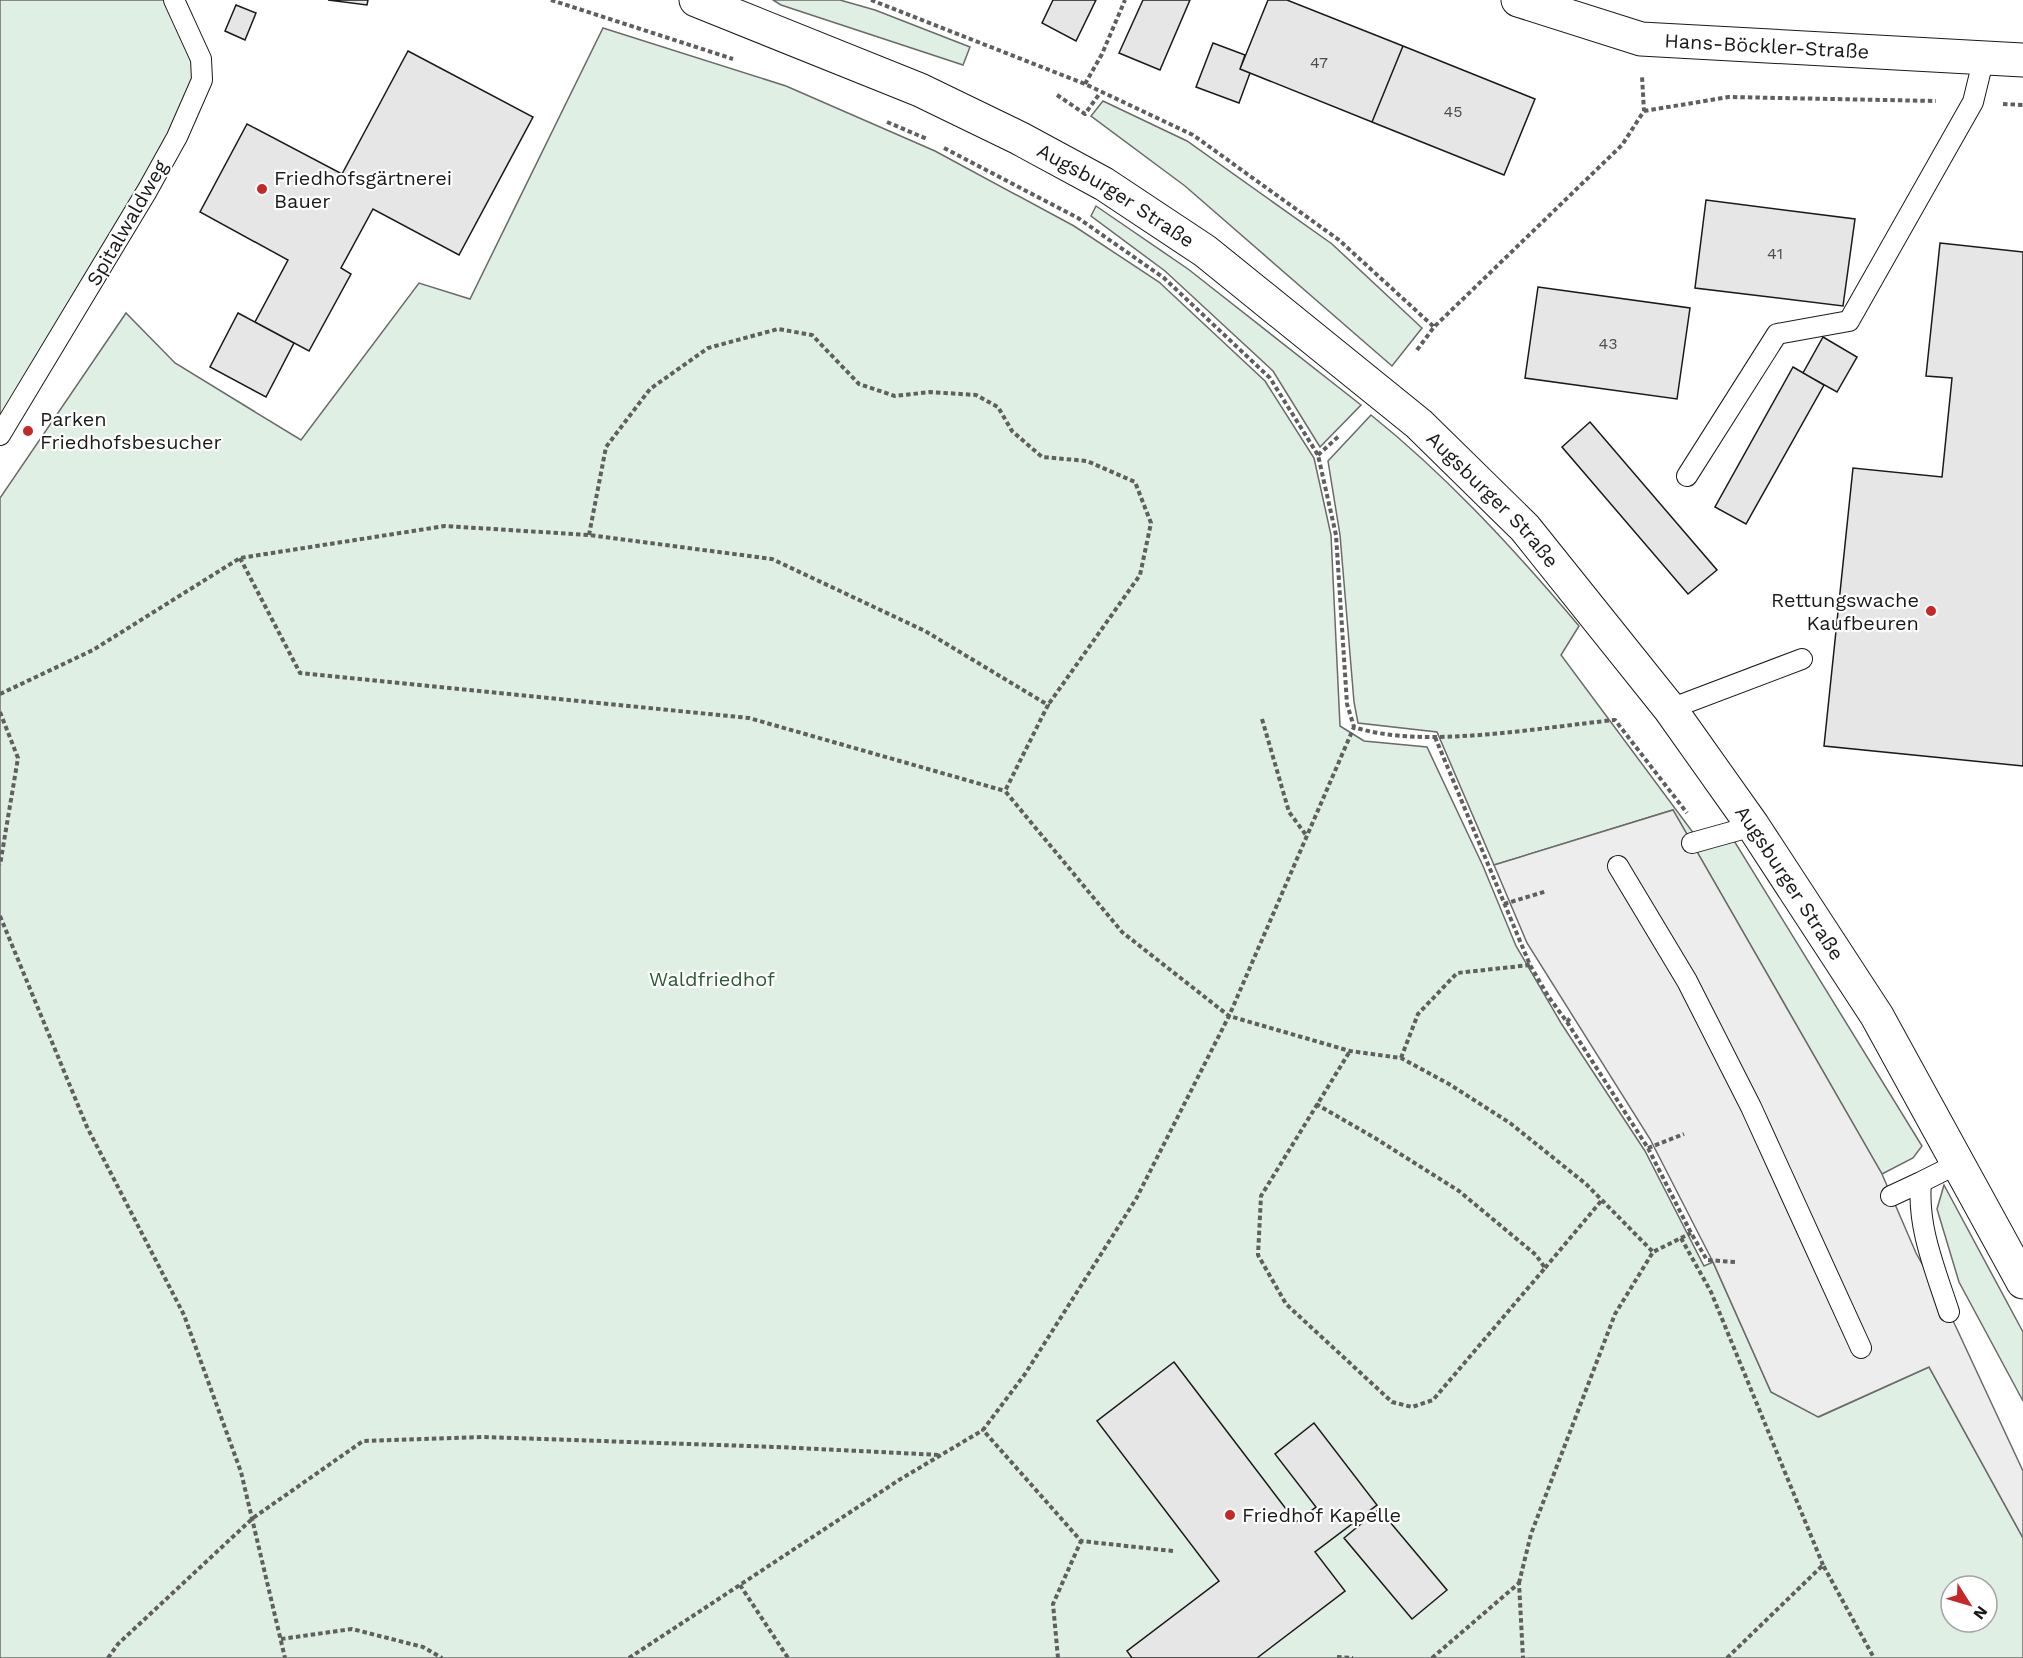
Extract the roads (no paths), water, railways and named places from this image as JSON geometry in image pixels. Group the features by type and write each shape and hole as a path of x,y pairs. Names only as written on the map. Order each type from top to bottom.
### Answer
{"main road":[{"name":"Hans-Böckler-Straße","path":"1518,0 1641,39 2023,60"},
{"name":"Augsburger Straße","path":"702,1 920,90 1020,138 1104,184 1205,251 1419,424 1517,520 1670,709 1753,826 1877,1016 2023,1282"}],"lane":[{"name":"Spitalwaldweg","path":"0,435 141,201 177,137 202,80 201,59 174,0"},
{"path":"1687,476 1777,334 1849,321 1973,102 1984,57"},
{"path":"1670,709 1802,659"},
{"path":"1699,841 1753,826"},
{"path":"1618,866 1687,981 1751,1107 1861,1348"},
{"path":"1891,1196 1957,1164"},
{"path":"1921,1182 1919,1208 1928,1250 1949,1312"}],"place":[{"name":"Friedhofsgärtnerei Bauer","path":"262,189"},
{"name":"Parken Friedhofsbesucher","path":"28,431"},
{"name":"Rettungswache Kaufbeuren","path":"1931,611"},
{"name":"Friedhof Kapelle","path":"1230,1515"}],"park label":[{"name":"Waldfriedhof","path":"712,979"}]}
